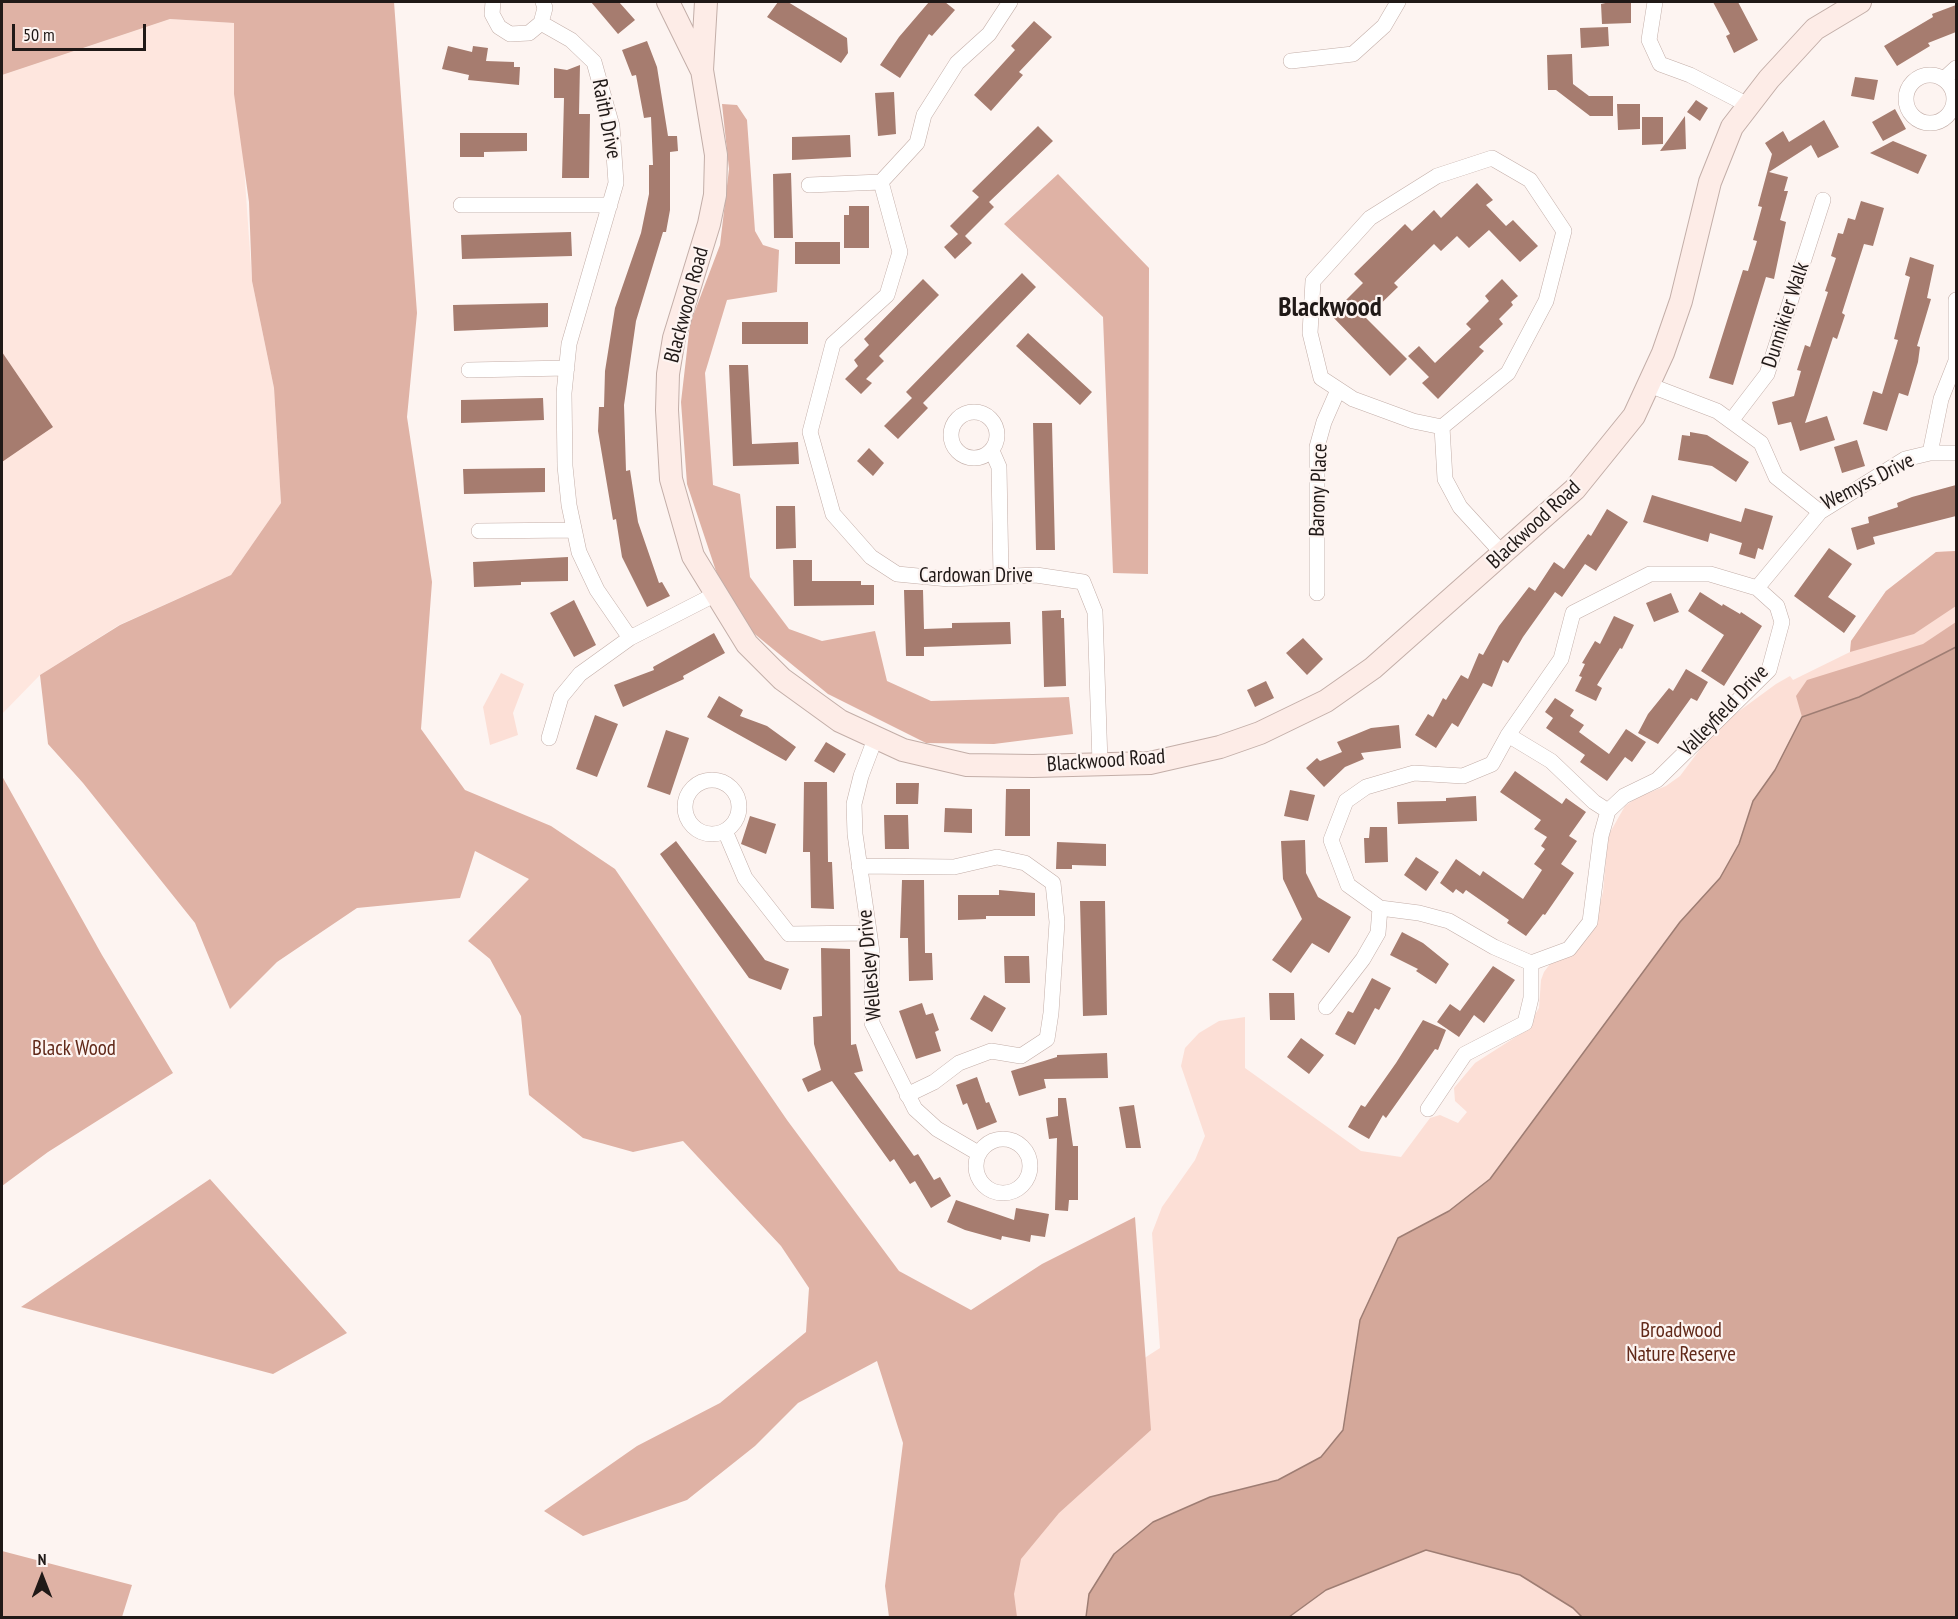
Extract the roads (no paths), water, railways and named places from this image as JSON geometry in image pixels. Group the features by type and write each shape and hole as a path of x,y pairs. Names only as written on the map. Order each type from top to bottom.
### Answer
{"street":[{"path":"493,2 492,14 499,27 510,34 530,33 541,22 545,8 543,2"},
{"name":"Blackwood Road","path":"668,2 702,70"},
{"name":"Blackwood Road","path":"706,2 702,70 716,155 715,195 709,224 674,338 668,374 667,445 671,479 693,556 714,595 747,644 782,679 840,722 875,739 903,750 967,765 1150,763 1220,747 1260,733 1326,701 1373,668 1575,489 1634,416 1670,336 1682,301 1710,182 1732,127 1748,105 1815,29 1860,2"},
{"path":"809,185 881,183 916,143 924,115 957,63 989,34 1010,2"},
{"path":"1291,61 1353,54 1384,26 1398,2"},
{"path":"1655,2 1649,40 1660,64 1690,75 1748,105"},
{"name":"Raith Drive","path":"541,22 571,40 594,62 612,126 617,171 610,205 569,344 564,393 565,466 568,505 579,552 597,590 630,638"},
{"path":"1944,79 1956,68"},
{"path":"1492,158 1530,180 1564,231 1546,301 1508,373 1442,427 1413,421 1353,399 1321,378 1310,333 1313,281 1370,218 1437,176 1492,158"},
{"name":"Cardowan Drive","path":"881,183 900,252 887,295 834,344 810,432 834,514 871,557 897,574 949,579 1036,575 1083,582 1095,612 1100,763"},
{"name":"Dunnikier Walk","path":"1731,421 1767,374 1824,200"},
{"path":"461,205 610,205"},
{"path":"1930,453 1941,399 1956,361 1956,300"},
{"path":"469,370 567,368"},
{"name":"Wemyss Drive","path":"1649,385 1717,411 1761,443 1776,477 1820,512 1905,459 1930,453 1956,453"},
{"name":"Barony Place","path":"1317,593 1317,447 1324,422 1338,390"},
{"path":"1442,427 1445,479 1460,507 1503,554"},
{"path":"992,451 999,467 1001,577"},
{"path":"1757,588 1820,512"},
{"path":"479,531 574,530"},
{"name":"Valleyfield Drive","path":"1531,963 1494,947 1449,921 1419,913 1380,908 1348,885 1331,840 1346,801 1366,787 1414,773 1463,776 1492,764 1508,735 1561,659 1574,614 1650,574 1710,574 1757,588 1778,606 1782,622 1769,670 1657,780 1624,796 1608,811"},
{"path":"549,738 561,697 580,674 630,638 714,595"},
{"path":"1428,1109 1465,1054 1525,1023 1531,998 1531,963 1569,949 1590,922 1601,836 1608,811 1594,802 1551,761 1508,735"},
{"name":"Wellesley Drive","path":"875,739 861,776 854,804 872,952 872,1023 915,1109 937,1129 978,1153"},
{"path":"725,831 745,878 789,934 869,933"},
{"path":"860,866 954,867 997,857 1025,863 1053,883 1057,922 1047,1039 1021,1056 991,1051 959,1063 934,1082 907,1095"},
{"path":"1326,1007 1363,959 1378,933 1380,908"}],"district":[{"name":"Blackwood","path":"1330,308"}],"park label":[{"name":"Black Wood","path":"74,1049"},
{"name":"Broadwood Nature Reserve","path":"1681,1343"}]}
